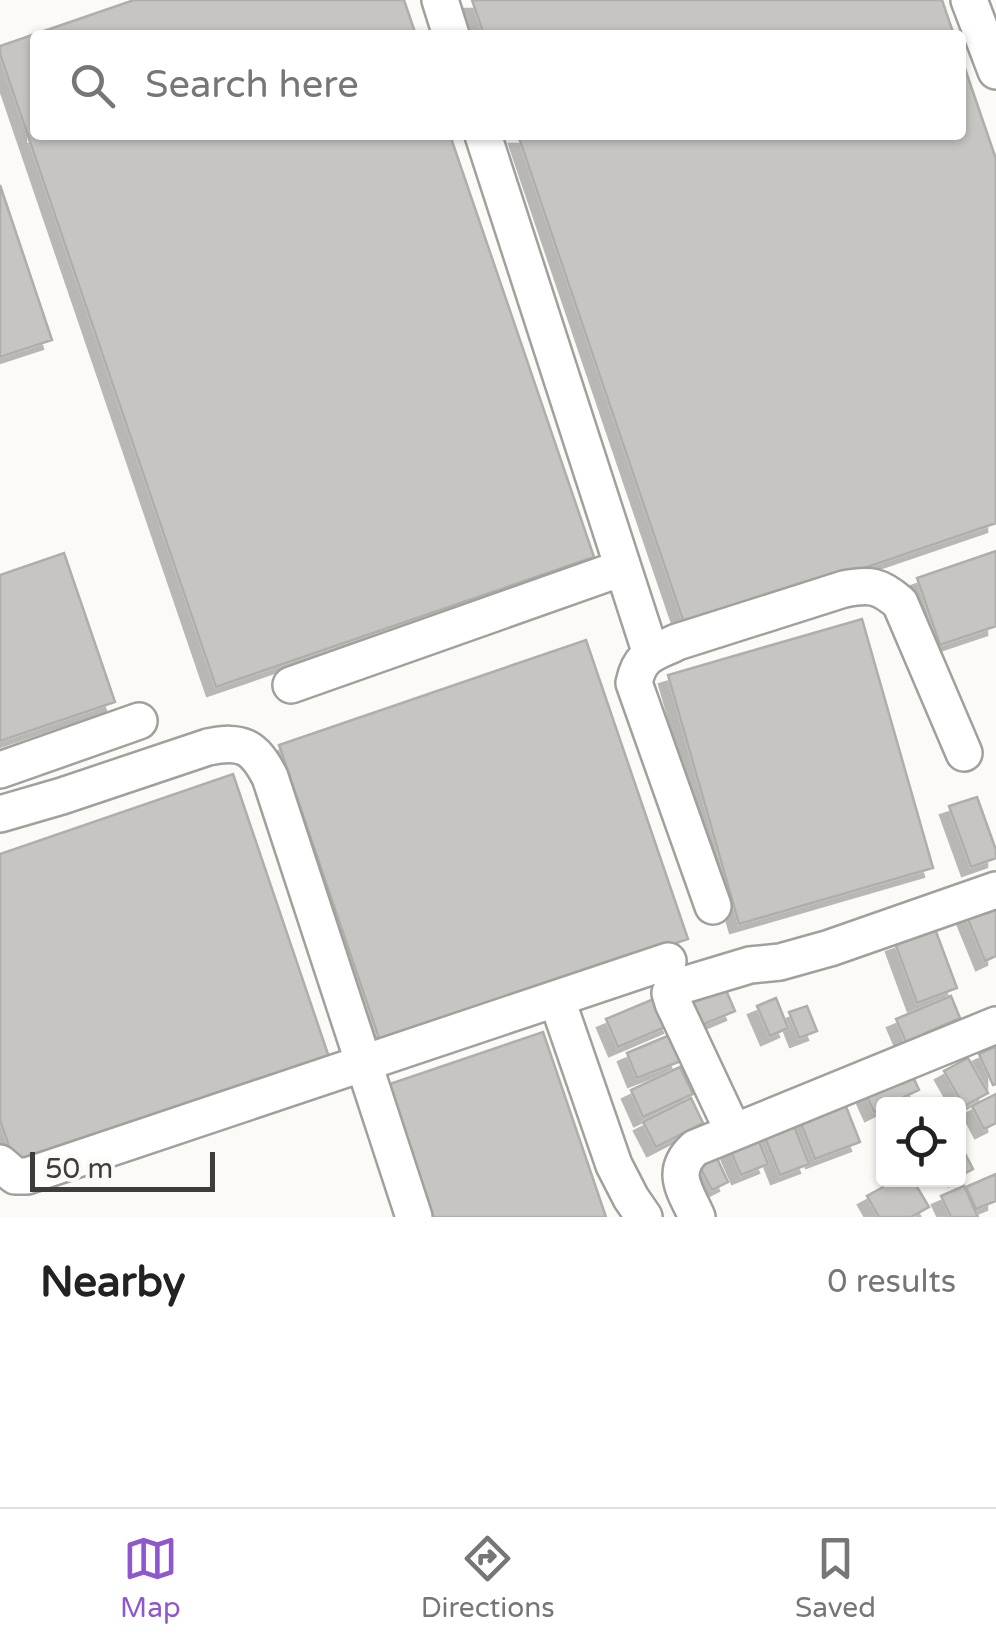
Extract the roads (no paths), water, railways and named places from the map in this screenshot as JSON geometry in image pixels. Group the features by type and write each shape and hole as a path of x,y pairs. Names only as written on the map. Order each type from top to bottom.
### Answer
{"street":[{"path":"440,0 449,30"},
{"path":"969,0 996,72"},
{"path":"486,140 651,654"},
{"path":"291,685 622,568"},
{"path":"714,906 634,683 638,666 651,654 844,589 865,585 885,590 900,603 964,753"},
{"path":"0,770 138,721"},
{"path":"0,814 208,747 228,743 249,749 270,777 414,1217"},
{"path":"733,1131 670,993 677,987 750,964 780,962 858,939 996,890"},
{"path":"0,1162 15,1176 27,1176 668,961"},
{"path":"557,1000 614,1165 644,1217"},
{"path":"697,1217 681,1182 680,1168 695,1148 996,1025"}]}
